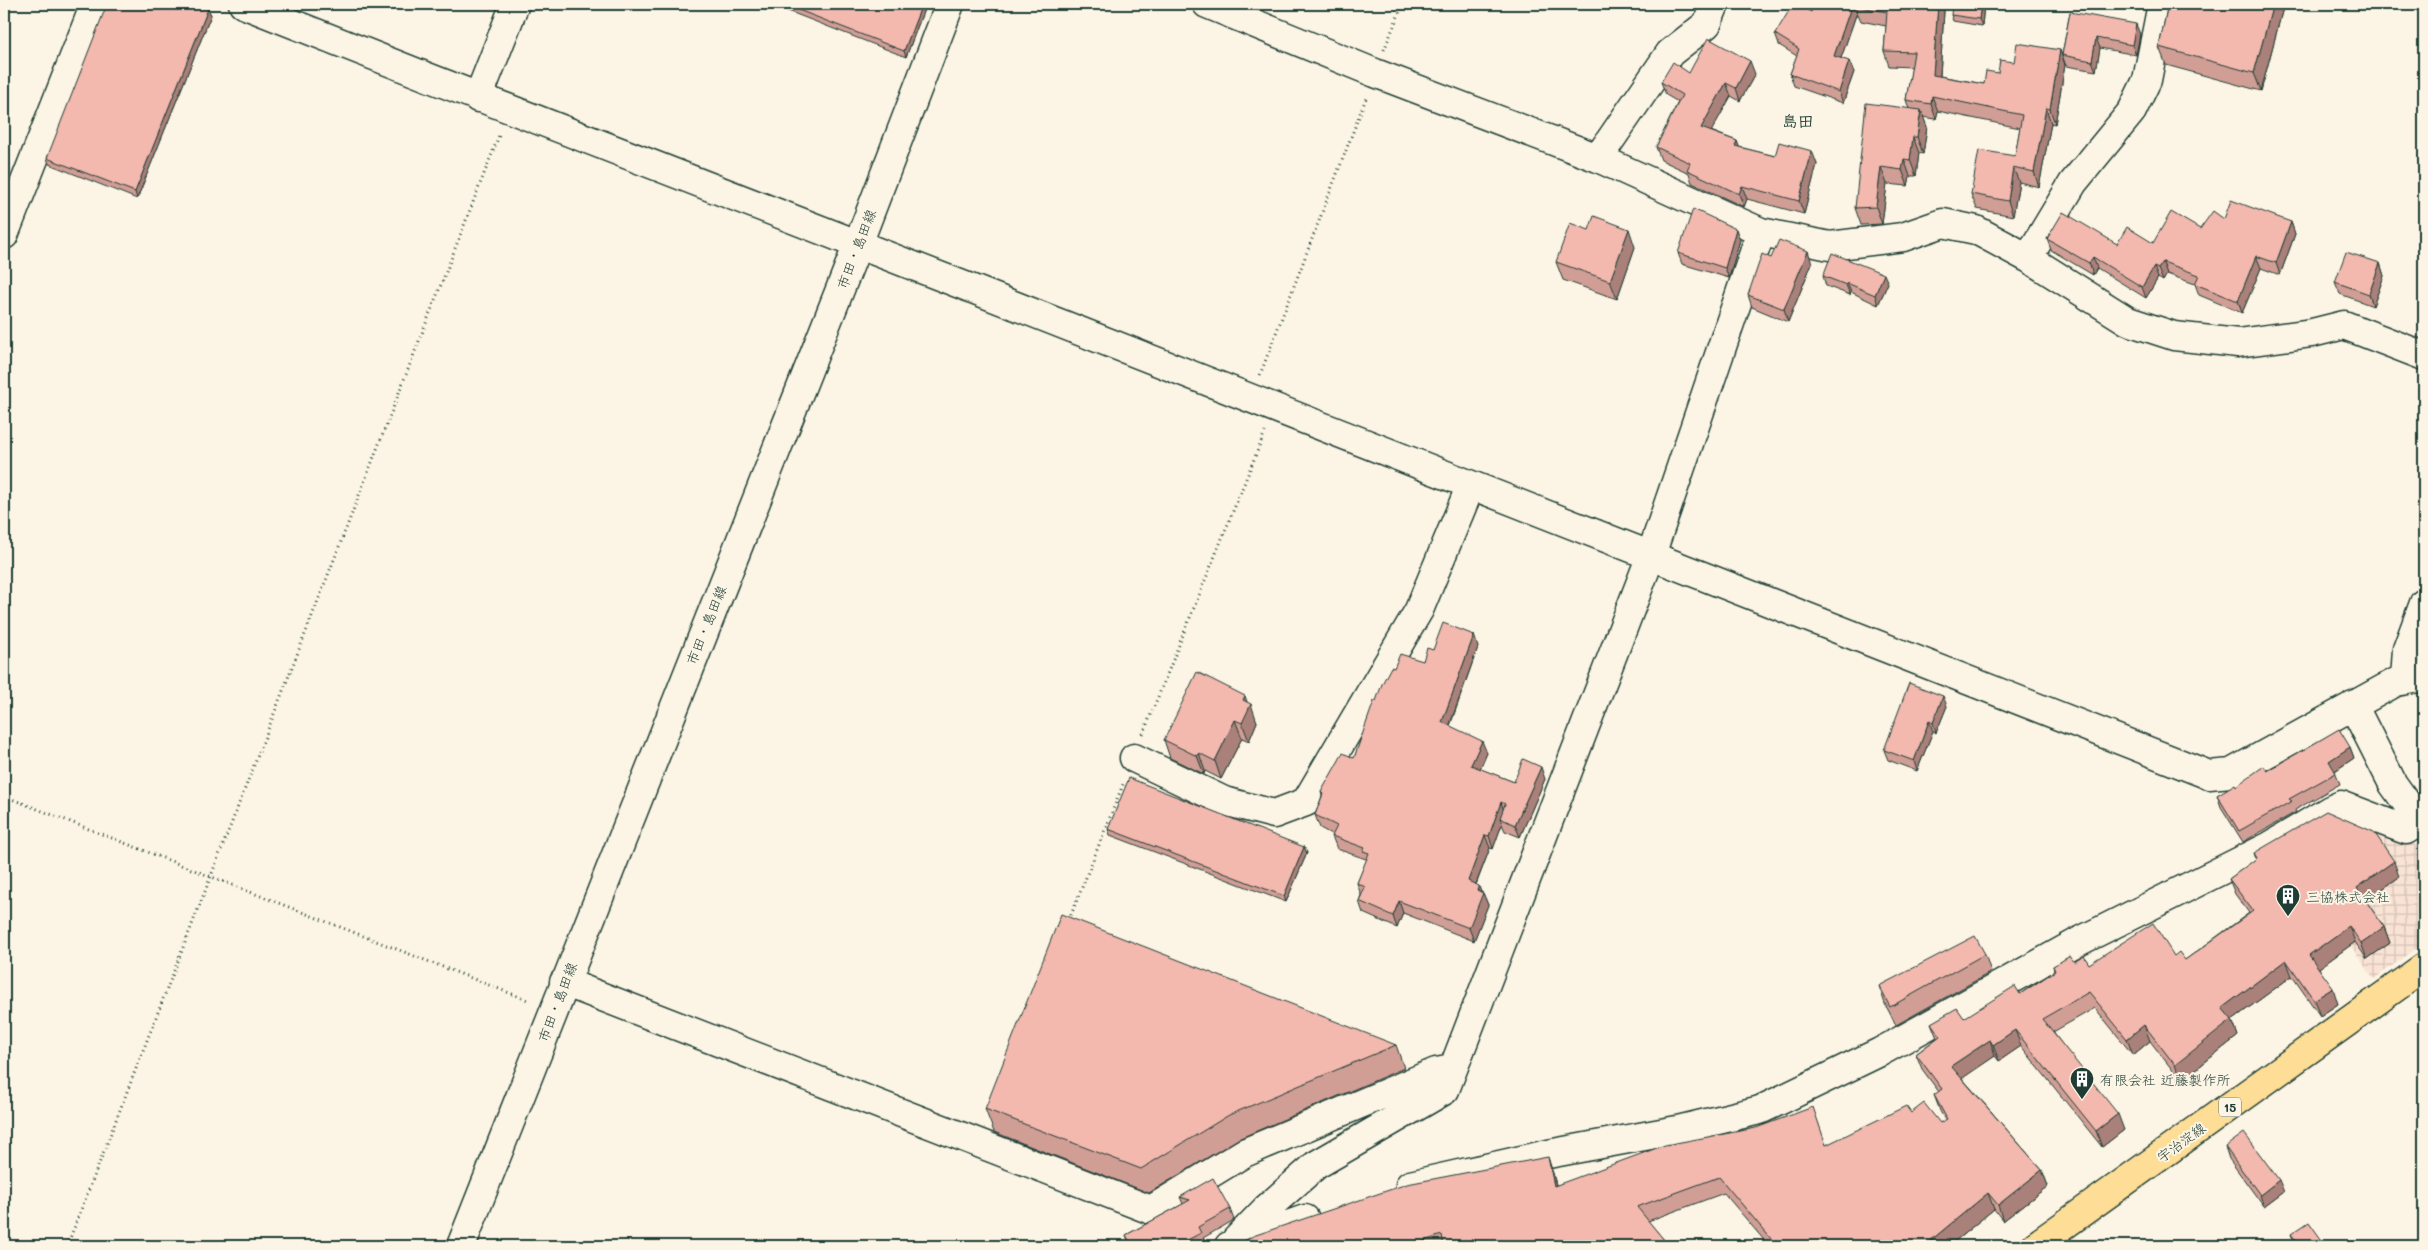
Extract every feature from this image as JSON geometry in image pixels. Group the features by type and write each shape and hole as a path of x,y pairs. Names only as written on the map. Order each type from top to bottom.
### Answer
{"main road":[{"name":"宇治淀線","path":"2035,1246 2424,967"}],"street":[{"path":"4,235 95,4"},
{"path":"244,4 478,98 858,244 1471,485 1650,558 2209,775 2231,773 2396,682 2415,680 2407,649 2424,603"},
{"path":"478,98 515,4"},
{"name":"市田・島田線","path":"461,1246 858,244 950,4"},
{"path":"1207,4 1375,73 1598,158 1761,232 1830,246 1903,237 1943,223 1976,230 2028,258 2128,321 2174,336 2238,343 2312,333 2344,325 2424,356"},
{"path":"1598,158 1670,53 1707,24 1715,4"},
{"path":"2028,258 2073,183 2132,111 2147,80 2162,4"},
{"path":"1232,1244 1266,1208 1316,1164 1449,1079 1650,558 1761,232"},
{"path":"1134,758 1224,801 1274,814 1306,802 1420,610 1471,485"},
{"path":"1389,1190 1548,1154 1677,1130 1760,1110 1880,1052 2080,941 2270,846 2336,807 2341,805 2406,830 2423,822 2393,784 2353,706"},
{"path":"564,982 1151,1210 1244,1153 1436,1072 1449,1079"},
{"path":"1232,1244 1326,1212"}],"path":[{"path":"1251,399 1403,4"},
{"path":"67,1246 509,110"},
{"path":"4,796 554,1010"}],"shaded area":[{"path":"2334,816 2424,848 2424,943 2374,979 2283,850"}],"building":[{"path":"107,4 196,4 208,9 135,192 47,158"},
{"path":"783,4 922,4 904,51"},
{"path":"1793,4 1797,4 1811,12 1813,4 1852,4 1834,56 1849,61 1839,92 1790,74 1799,49 1775,34"},
{"path":"1856,4 1938,4 1933,75 1984,84 1986,71 1998,73 2000,60 2014,62 2017,43 2060,50 2050,109 2046,108 2034,172 2013,167 2008,201 1971,194 1979,150 2015,156 2022,115 1932,96 1931,104 1906,100 1914,52 1884,51 1887,12 1855,6"},
{"path":"1952,4 1981,4 1979,19 1951,15"},
{"path":"2168,4 2273,4 2254,73 2159,47"},
{"path":"2070,12 2136,24 2132,45 2096,38 2092,61 2062,55"},
{"path":"1708,38 1750,61 1736,88 1726,83 1701,128 1737,141 1735,146 1775,156 1779,142 1812,151 1799,201 1742,186 1739,194 1687,170 1690,163 1656,147 1682,95 1661,82 1673,62 1689,73"},
{"path":"1866,103 1921,110 1917,137 1913,137 1910,160 1904,159 1902,170 1881,167 1876,207 1855,208"},
{"path":"2231,200 2291,222 2276,263 2256,256 2238,301 2195,284 2199,275 2163,262 2158,269 2154,267 2142,287 2093,257 2089,263 2047,239 2063,212 2117,244 2127,227 2153,243 2171,212 2200,229 2213,211 2224,219"},
{"path":"1693,209 1736,229 1725,268 1678,253"},
{"path":"1594,216 1629,229 1610,281 1556,262 1570,223 1589,230"},
{"path":"1779,240 1808,251 1784,309 1748,295 1762,254 1771,258"},
{"path":"2346,252 2380,263 2369,294 2335,282"},
{"path":"1832,253 1884,274 1875,295 1847,283 1846,285 1823,276"},
{"path":"1443,623 1474,635 1442,722 1482,741 1471,765 1514,782 1523,759 1541,767 1515,825 1500,818 1505,804 1501,802 1489,836 1485,835 1468,881 1479,886 1477,890 1483,893 1469,928 1399,901 1393,916 1359,901 1365,887 1357,883 1369,853 1363,851 1365,848 1332,836 1337,826 1315,815 1323,794 1321,792 1343,753 1354,758 1374,701 1376,701 1391,667 1394,668 1400,654 1423,661 1427,648 1433,650"},
{"path":"1197,672 1245,696 1243,700 1251,704 1242,723 1235,720 1215,761 1199,753 1197,756 1164,740"},
{"path":"1909,683 1943,696 1933,723 1929,721 1914,761 1884,750"},
{"path":"2339,729 2350,747 2329,761 2336,773 2289,799 2292,801 2239,831 2217,795 2235,784 2236,786 2264,766 2267,771"},
{"path":"1129,778 1304,847 1284,896 1108,829"},
{"path":"2326,811 2374,832 2394,861 2357,888 2384,927 2361,943 2349,926 2309,955 2333,988 2314,1000 2286,960 2222,1008 2232,1020 2175,1065 2144,1025 2127,1039 2089,992 2042,1019 2118,1114 2096,1131 2015,1030 1993,1045 1990,1040 1951,1066 2042,1170 1998,1205 1988,1193 1924,1246 1777,1246 1719,1177 1637,1207 1669,1246 1444,1246 1442,1235 1409,1246 1235,1246 1253,1236 1407,1184 1548,1157 1554,1186 1665,1145 1756,1128 1813,1107 1826,1145 1906,1106 1911,1113 1924,1103 1940,1123 1947,1119 1934,1095 1942,1089 1916,1054 1940,1036 1931,1023 1957,1008 1964,1018 2015,986 2020,994 2055,971 2053,966 2070,956 2074,962 2084,956 2089,964 2153,923 2174,956 2179,952 2185,960 2253,911 2229,879 2257,858 2254,853"},
{"path":"1061,914 1396,1045 1229,1115 1141,1169 985,1109"},
{"path":"1975,936 1985,954 1890,1007 1879,986"},
{"path":"2244,1133 2279,1180 2260,1195 2225,1147"},
{"path":"1213,1178 1230,1209 1198,1227 1201,1233 1176,1246 1132,1246 1126,1235 1190,1200 1180,1197"},
{"path":"2309,1222 2326,1246 2293,1246 2298,1243 2291,1234"}],"place":[{"name":"三協株式会社","path":"2288,917"},
{"name":"有限会社 近藤製作所","path":"2082,1100"}],"district":[{"name":"島田","path":"1798,120"}]}
